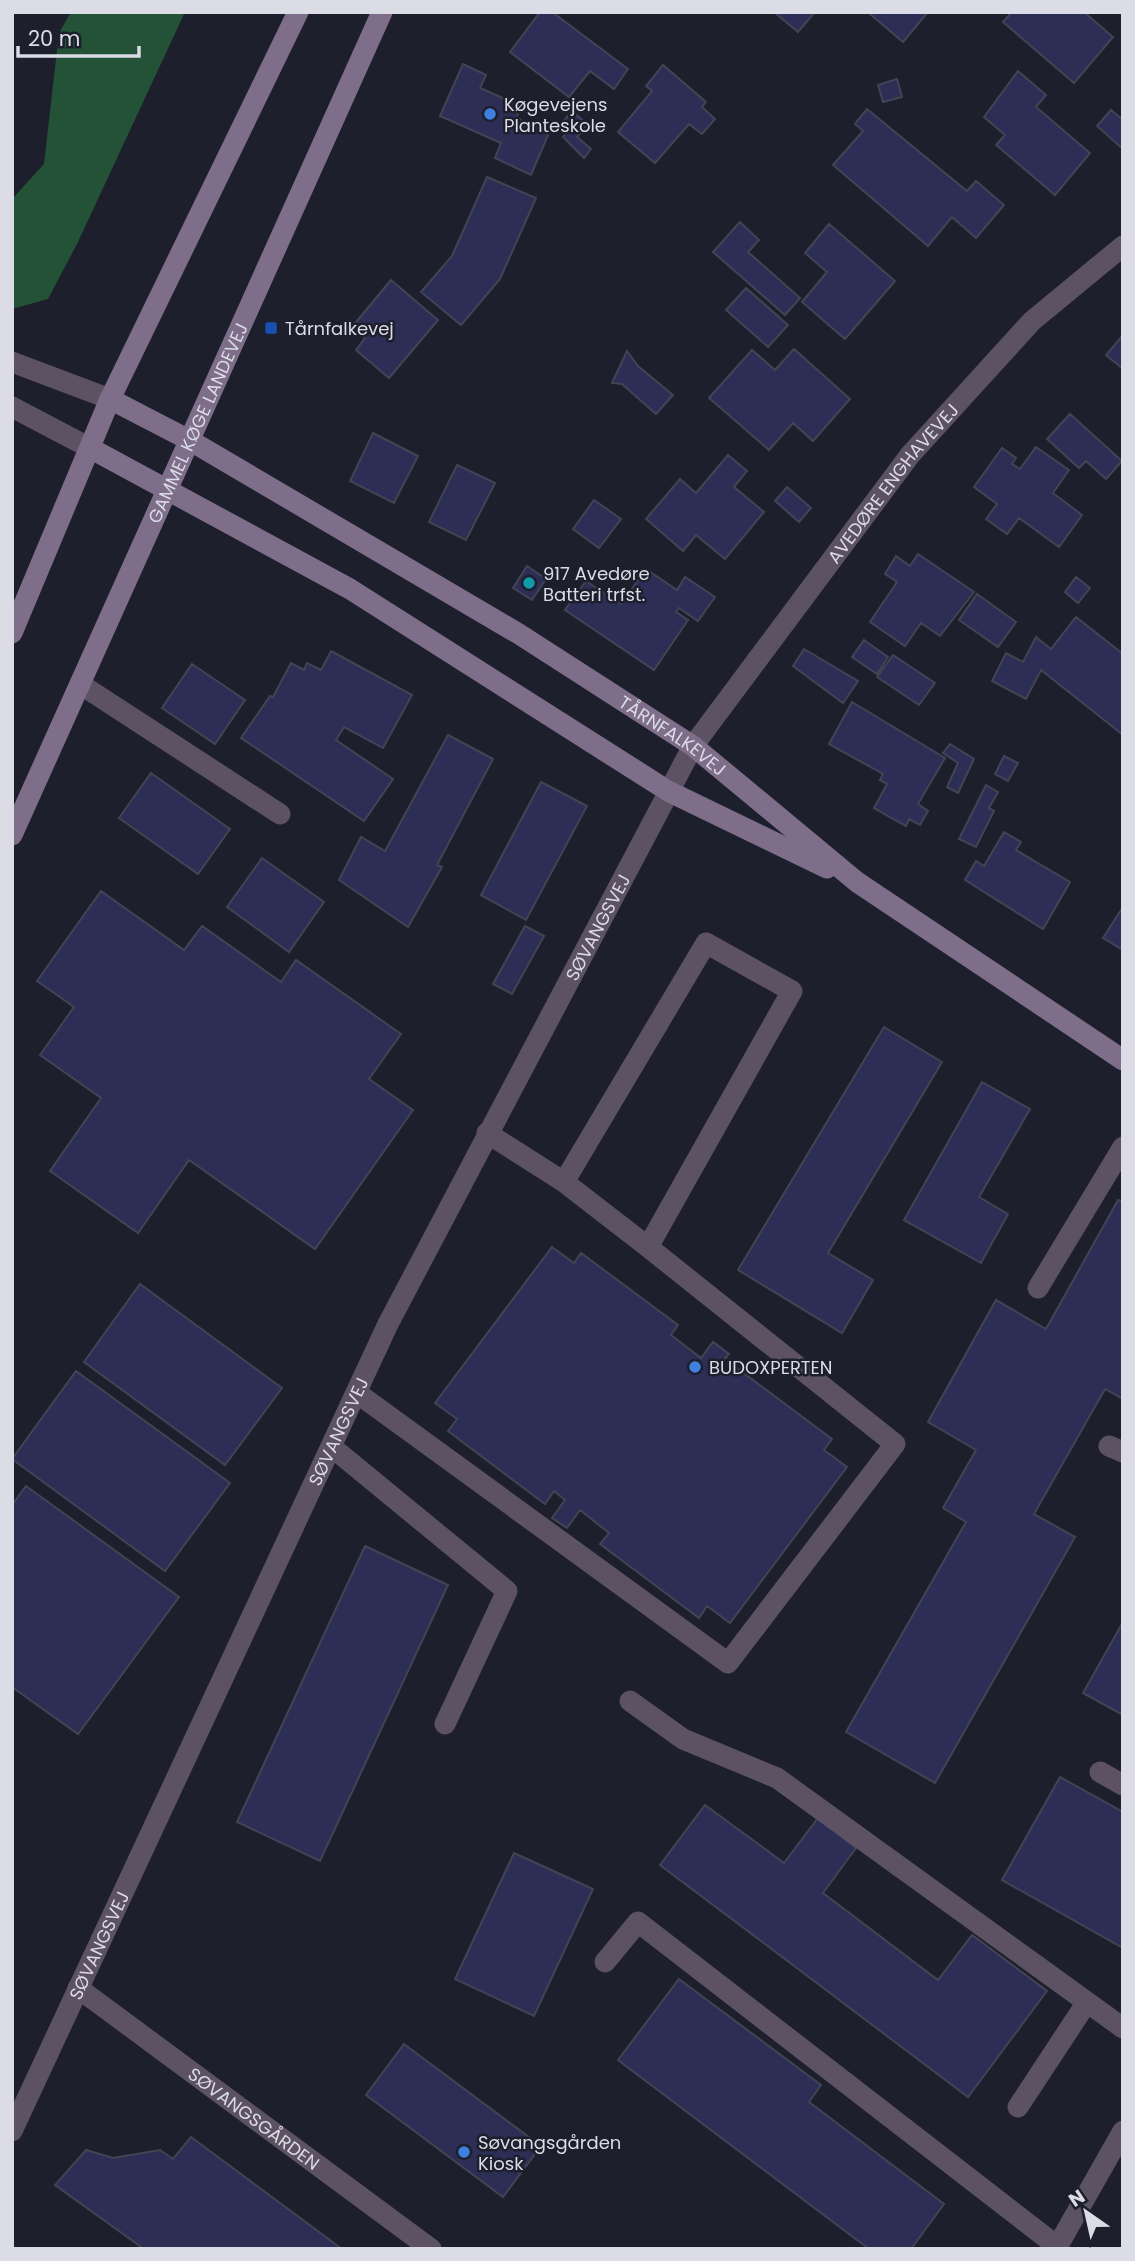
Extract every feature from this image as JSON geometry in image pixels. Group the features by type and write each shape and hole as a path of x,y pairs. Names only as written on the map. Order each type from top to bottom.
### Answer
{"street":[{"path":"12,633 110,399 298,12"},
{"name":"GAMMEL KØGE LANDEVEJ","path":"12,835 382,12"},
{"name":"AVEDØRE ENGHAVEVEJ","path":"693,746 910,454 1032,321 1123,246"},
{"path":"12,362 110,399"},
{"name":"TÅRNFALKEVEJ","path":"110,399 191,441 519,634 693,746 857,883 1123,1060"},
{"path":"12,407 90,448"},
{"name":"TÅRNFALKEVEJ","path":"90,448 350,589 668,791 857,883"},
{"path":"80,684 280,814"},
{"name":"SØVANGSVEJ","path":"12,2131 388,1324 693,746"},
{"path":"564,1182 706,943 792,991 648,1247"},
{"path":"357,1393 727,1663 895,1444 564,1182 487,1133"},
{"path":"1038,1288 1123,1147"},
{"path":"333,1447 507,1591 445,1724"},
{"path":"630,1701 683,1739 777,1779 1123,2028"},
{"path":"1100,1772 1123,1785"},
{"path":"606,1962 638,1922 1057,2248 1123,2131"},
{"name":"SØVANGSGÅRDEN","path":"78,1988 431,2249"},
{"path":"1018,2107 1087,2001"}],"green space":[{"path":"71,12 185,12 77,244 48,299 12,309 12,199 44,164 59,33"}],"building":[{"path":"540,12 552,12 628,69 614,89 590,71 569,97 510,52"},
{"path":"774,12 815,12 798,32"},
{"path":"928,12 903,42 870,14"},
{"path":"1012,12 1084,12 1113,37 1074,83 1003,22"},
{"path":"463,64 486,75 480,88 521,106 516,118 549,133 531,175 495,158 501,143 440,116"},
{"path":"663,65 706,102 702,107 715,119 702,134 689,124 655,163 618,132 652,91 646,86"},
{"path":"1018,71 1046,95 1036,107 1090,153 1055,195 996,145 1005,135 984,117"},
{"path":"897,79 902,97 883,102 878,85"},
{"path":"867,109 967,191 976,181 1004,205 976,238 952,217 928,246 833,165 863,131 855,124"},
{"path":"1111,110 1123,120 1123,149 1097,126"},
{"path":"572,111 588,125 577,137 591,149 584,158 563,137 569,129 562,123"},
{"path":"487,177 536,198 500,279 461,325 421,292 452,256"},
{"path":"740,222 759,240 748,252 800,298 785,315 713,252"},
{"path":"829,224 895,281 845,339 802,302 827,272 805,253"},
{"path":"391,280 438,320 389,378 356,350 365,338 352,327"},
{"path":"746,288 788,325 768,347 726,310"},
{"path":"1123,335 1123,369 1106,355"},
{"path":"794,349 850,399 813,441 793,423 769,450 709,398 752,350 775,370"},
{"path":"627,351 638,366 673,395 656,414 622,384 612,383"},
{"path":"1070,414 1122,461 1106,479 1086,461 1079,468 1047,439"},
{"path":"373,433 418,456 394,503 350,481"},
{"path":"1036,447 1069,470 1053,493 1082,515 1059,547 1019,518 1007,534 986,519 997,504 974,487 1002,448 1016,458 1012,464 1020,469"},
{"path":"728,455 747,471 734,487 764,512 725,559 696,535 683,551 646,519 680,479 696,493"},
{"path":"457,465 495,483 466,540 429,522"},
{"path":"787,487 811,508 799,522 775,501"},
{"path":"594,500 621,519 599,548 573,529"},
{"path":"918,554 974,592 940,636 921,623 905,646 870,622 897,582 885,574 896,556 910,566"},
{"name":"917 Avedøre Batteri trfst.","path":"527,566 546,579 532,600 513,588"},
{"path":"646,569 677,590 685,577 715,597 698,621 679,608 676,612 688,620 654,670 565,610 586,581 621,604"},
{"path":"1076,577 1090,588 1078,603 1065,592"},
{"path":"977,594 1016,622 998,647 959,620"},
{"path":"1076,617 1123,654 1123,735 1041,670 1026,699 992,681 1006,653 1023,662 1036,637 1051,649"},
{"path":"864,640 888,657 877,674 852,657"},
{"path":"804,649 858,681 843,703 793,666"},
{"path":"331,651 412,695 383,748 344,727 336,740 393,779 364,821 241,738 270,696 273,697 291,663 304,670 307,663 321,670"},
{"path":"893,655 935,683 919,705 877,677"},
{"path":"192,664 245,700 215,744 162,708"},
{"path":"852,702 945,758 918,804 928,811 920,825 909,819 906,826 874,808 887,784 880,780 883,774 829,744"},
{"path":"448,735 493,759 437,865 442,867 408,927 339,880 361,837 385,851"},
{"path":"950,744 974,759 958,793 947,787 958,763 943,753"},
{"path":"1004,756 1018,763 1008,781 995,774"},
{"path":"151,773 230,829 198,874 119,818"},
{"path":"541,782 587,806 526,920 481,895"},
{"path":"986,785 998,792 989,808 994,811 976,847 959,839"},
{"path":"1004,832 1021,842 1016,850 1070,882 1043,929 965,880 976,861 984,866"},
{"path":"262,858 324,902 289,952 227,907"},
{"path":"101,891 184,950 202,926 281,982 296,960 401,1034 369,1079 413,1110 315,1249 189,1160 138,1233 50,1171 101,1098 40,1055 74,1007 37,981"},
{"path":"1123,907 1123,950 1103,938"},
{"path":"525,926 544,936 512,994 493,984"},
{"path":"884,1027 942,1062 828,1253 873,1280 842,1333 738,1270"},
{"path":"982,1082 1030,1109 979,1197 1008,1214 981,1263 904,1220"},
{"path":"1118,1200 1123,1202 1123,1399 1105,1389 1034,1514 1075,1537 935,1783 846,1732 966,1522 943,1508 976,1450 928,1422 996,1300 1046,1329"},
{"path":"552,1247 574,1263 581,1253 678,1325 671,1335 701,1358 713,1342 729,1354 716,1369 726,1376 734,1366 832,1439 824,1450 847,1467 730,1623 707,1606 699,1618 600,1544 609,1533 580,1510 567,1528 552,1518 565,1500 554,1491 545,1504 448,1431 457,1419 435,1403"},
{"path":"140,1284 282,1388 225,1465 84,1362"},
{"path":"76,1371 230,1483 165,1571 12,1459"},
{"path":"26,1486 179,1597 78,1734 12,1687 12,1505"},
{"path":"365,1546 448,1585 320,1861 237,1822"},
{"path":"1123,1622 1123,1715 1083,1693"},
{"path":"1060,1777 1123,1812 1123,1948 1002,1880"},
{"path":"705,1805 784,1863 818,1818 856,1848 823,1893 938,1980 972,1935 1047,1991 968,2097 660,1865"},
{"path":"514,1853 593,1889 534,2016 455,1979"},
{"path":"679,1979 821,2085 809,2102 944,2204 911,2249 869,2249 618,2060"},
{"path":"404,2044 541,2146 503,2197 366,2095"},
{"path":"191,2137 342,2249 144,2249 55,2185 86,2150 113,2158 160,2150 173,2159"}],"place":[{"name":"Køgevejens Planteskole","path":"490,114"},
{"name":"Tårnfalkevej","path":"271,328"},
{"name":"917 Avedøre Batteri trfst.","path":"529,583"},
{"name":"BUDOXPERTEN","path":"695,1367"},
{"name":"Søvangsgården Kiosk","path":"464,2152"}]}
